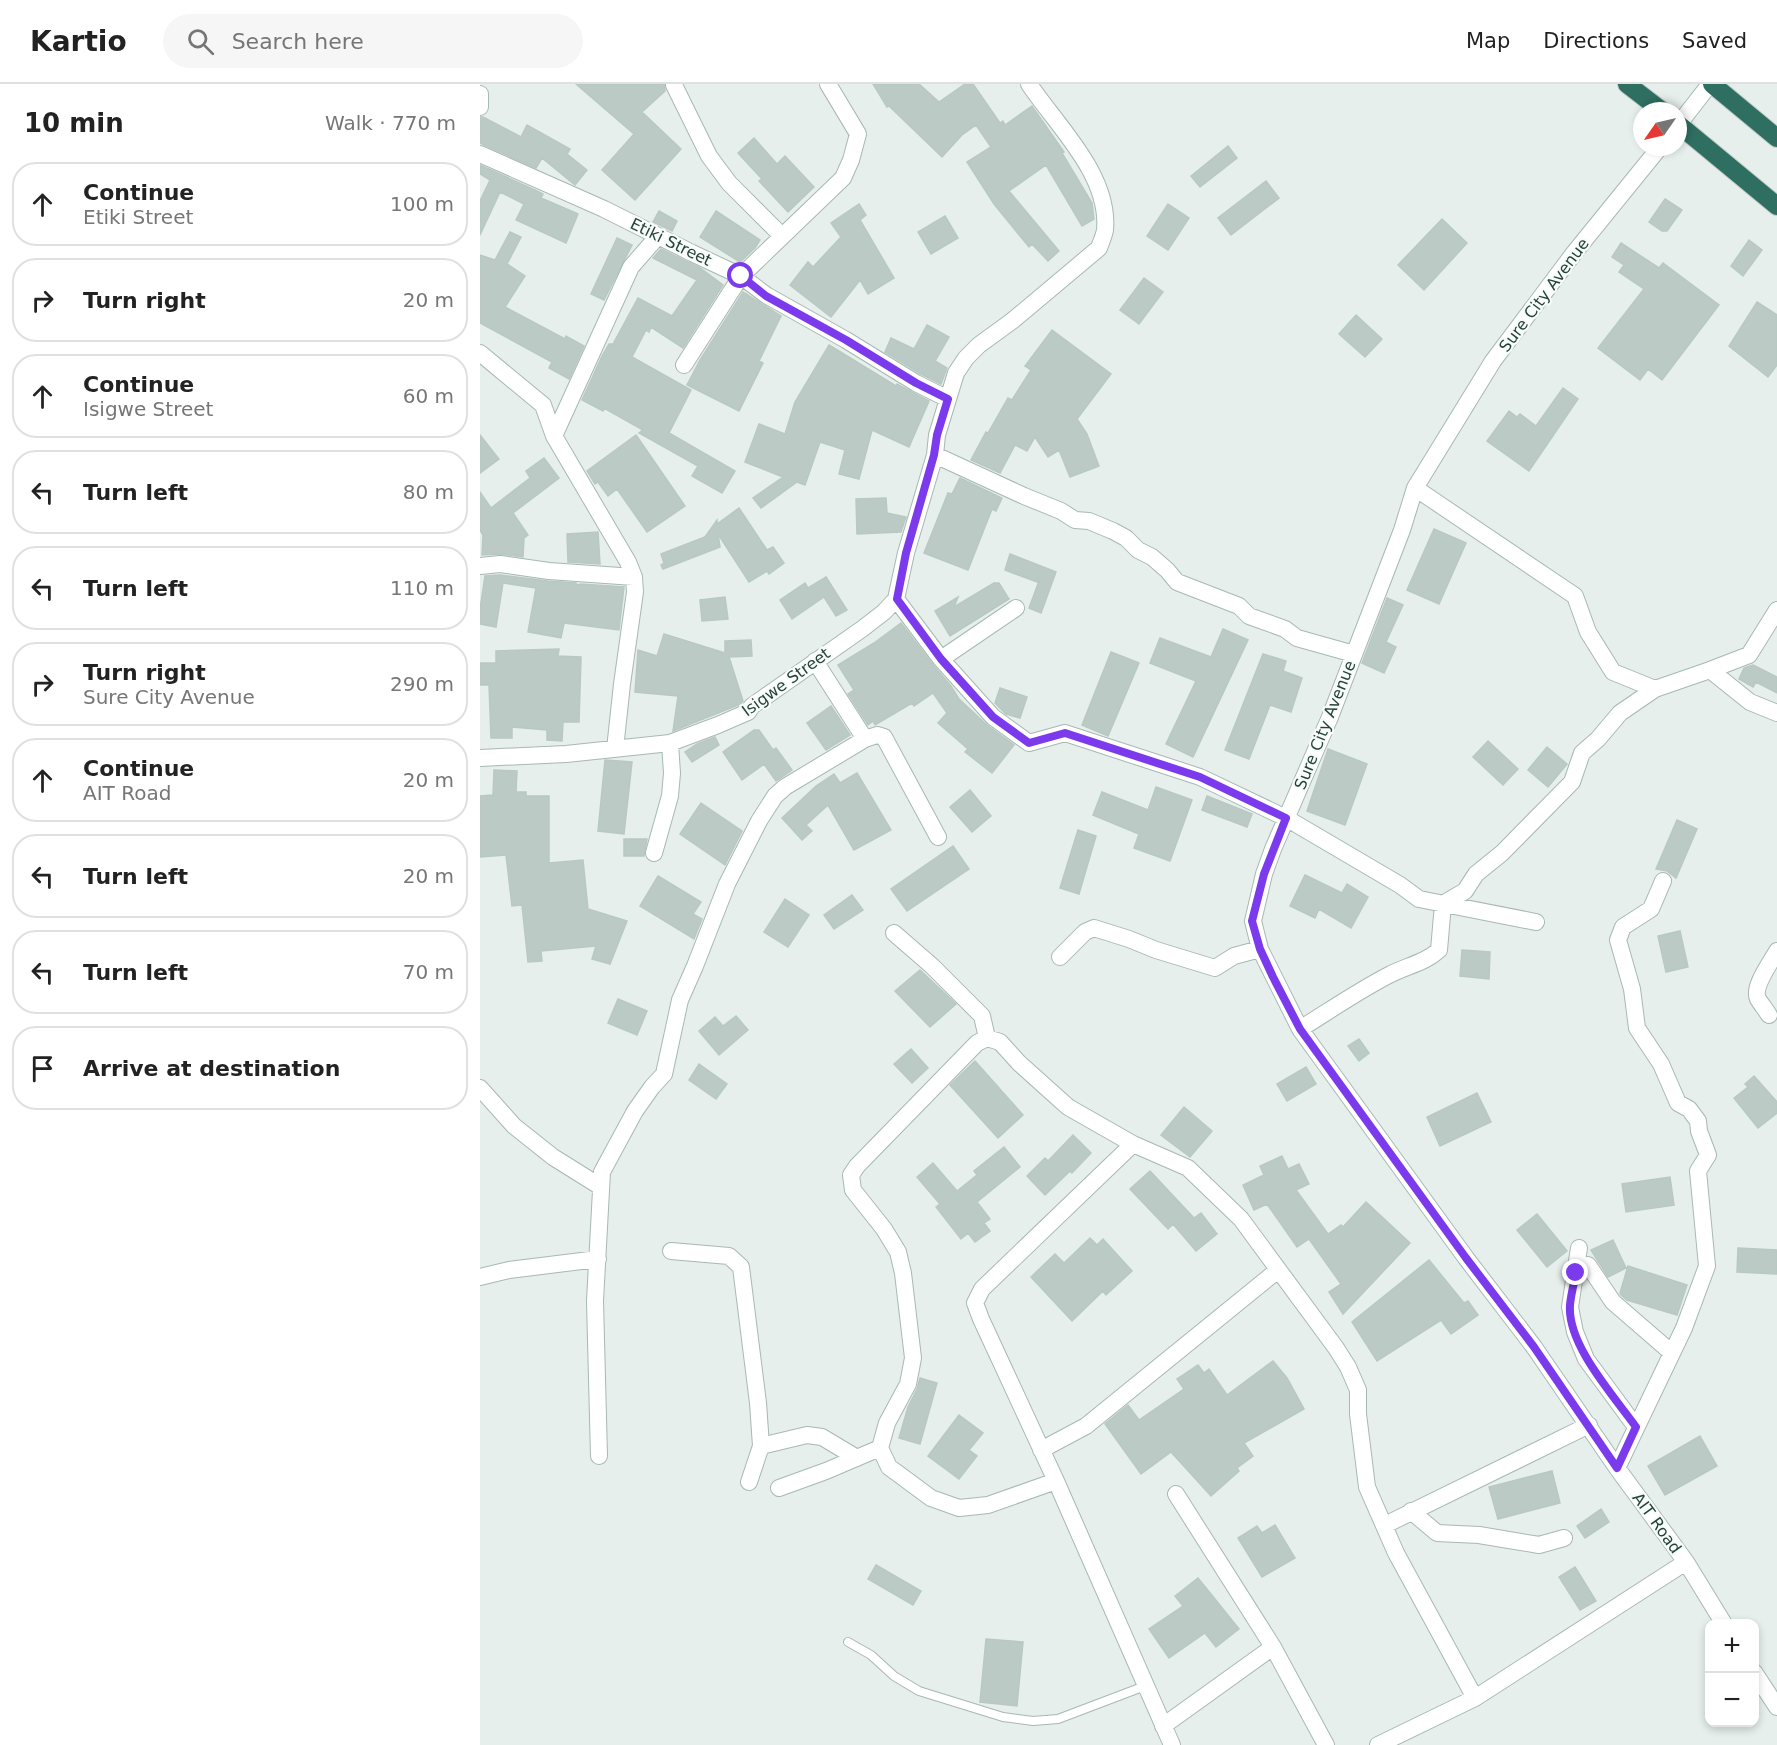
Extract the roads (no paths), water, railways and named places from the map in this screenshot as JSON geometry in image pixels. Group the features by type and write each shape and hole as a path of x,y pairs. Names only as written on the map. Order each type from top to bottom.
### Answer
{"highway":[{"path":"1627,84 1650,102"},
{"path":"1711,84 1777,138"},
{"path":"1687,131 1777,206"}],"street":[{"path":"684,364 741,276 843,178 858,134 828,84"},
{"path":"1029,84 1083,157 1097,185 1104,212 1105,232 1099,248 1012,321 978,345 956,373 906,553 897,599 941,659 993,717 1029,743 1065,733 1200,777 1286,818 1419,898 1536,922"},
{"path":"1687,113 1711,84"},
{"path":"674,85 709,156 729,183 782,236"},
{"path":"480,94 480,107"},
{"name":"Etiki Street","path":"480,154 604,209 741,276 766,296 846,340 916,383 948,399"},
{"name":"Sure City Avenue","path":"1589,1425 1300,1029 1260,949 1252,921 1264,874 1354,654 1402,530 1415,488 1494,361 1574,253 1653,156"},
{"path":"554,436 632,267 658,236"},
{"path":"480,353 543,405 554,436 628,562 634,577 635,592 615,749"},
{"path":"934,455 1061,511 1074,520 1089,521 1113,531 1126,538 1138,550 1152,557 1177,582 1239,606 1249,616 1285,629 1297,638 1354,654"},
{"path":"1415,488 1575,596 1588,632 1613,672 1655,689"},
{"path":"480,566 500,564 549,571 634,577"},
{"name":"Isigwe Street","path":"480,758 566,754 670,742 718,725 748,712 752,706 862,629 897,599"},
{"path":"941,659 1016,608"},
{"path":"1443,904 1465,891 1476,874 1502,853 1572,782 1582,753 1598,740 1620,713 1655,689 1749,655 1777,610"},
{"path":"815,661 865,739"},
{"path":"1710,670 1750,702 1777,713"},
{"path":"598,1456 595,1301 602,1172 635,1111 664,1074 680,1000 727,884 759,821 775,796 785,787 865,739 877,735 884,737 938,837"},
{"path":"654,853 670,796 672,772 670,742"},
{"path":"1617,1468 1684,1328 1707,1266 1698,1171 1708,1155 1699,1131 1698,1121 1689,1108 1678,1103 1661,1064 1637,1028 1632,989 1618,940 1623,927 1651,909 1664,881"},
{"path":"1300,1029 1363,988 1431,957 1439,950 1443,904"},
{"path":"1060,957 1085,932 1095,928 1215,968 1234,956 1260,949"},
{"path":"894,933 932,966 982,1016 987,1038"},
{"path":"1769,1015 1757,998 1756,991 1777,951"},
{"path":"1056,1481 988,1505 958,1508 931,1498 907,1482 889,1467 880,1448 887,1423 908,1384 913,1358 903,1273 898,1252 884,1229 853,1190 851,1175 856,1166 969,1051 977,1043 987,1038 1000,1041 1019,1063 1068,1107 1133,1144 1188,1168 1241,1219 1348,1367 1358,1390 1358,1414 1367,1487 1396,1553 1475,1698"},
{"path":"480,1088 514,1126 553,1157 601,1187"},
{"path":"1133,1144 981,1289 975,1302 1172,1745"},
{"path":"1580,1248 1570,1307 1575,1332 1586,1359 1636,1427"},
{"path":"671,1251 729,1256 741,1267 759,1403 761,1446 749,1482"},
{"path":"480,1276 598,1258"},
{"path":"1588,1265 1612,1302 1672,1353"},
{"path":"1041,1450 1086,1426 1278,1270"},
{"path":"1384,1525 1589,1425"},
{"name":"AIT Road","path":"1589,1425 1617,1468 1686,1562 1722,1619"},
{"path":"761,1446 807,1435 822,1437 857,1458"},
{"path":"779,1488 880,1448"},
{"path":"1176,1494 1273,1647 1326,1745"},
{"path":"1411,1511 1437,1533 1479,1535 1539,1545 1564,1538"},
{"path":"1378,1745 1475,1698 1686,1562"},
{"path":"1163,1726 1273,1647"},
{"path":"1756,1673 1777,1707"}],"lane":[{"path":"848,1642 871,1655 894,1676 919,1691 1003,1717 1033,1721 1058,1719 1145,1686"}]}
